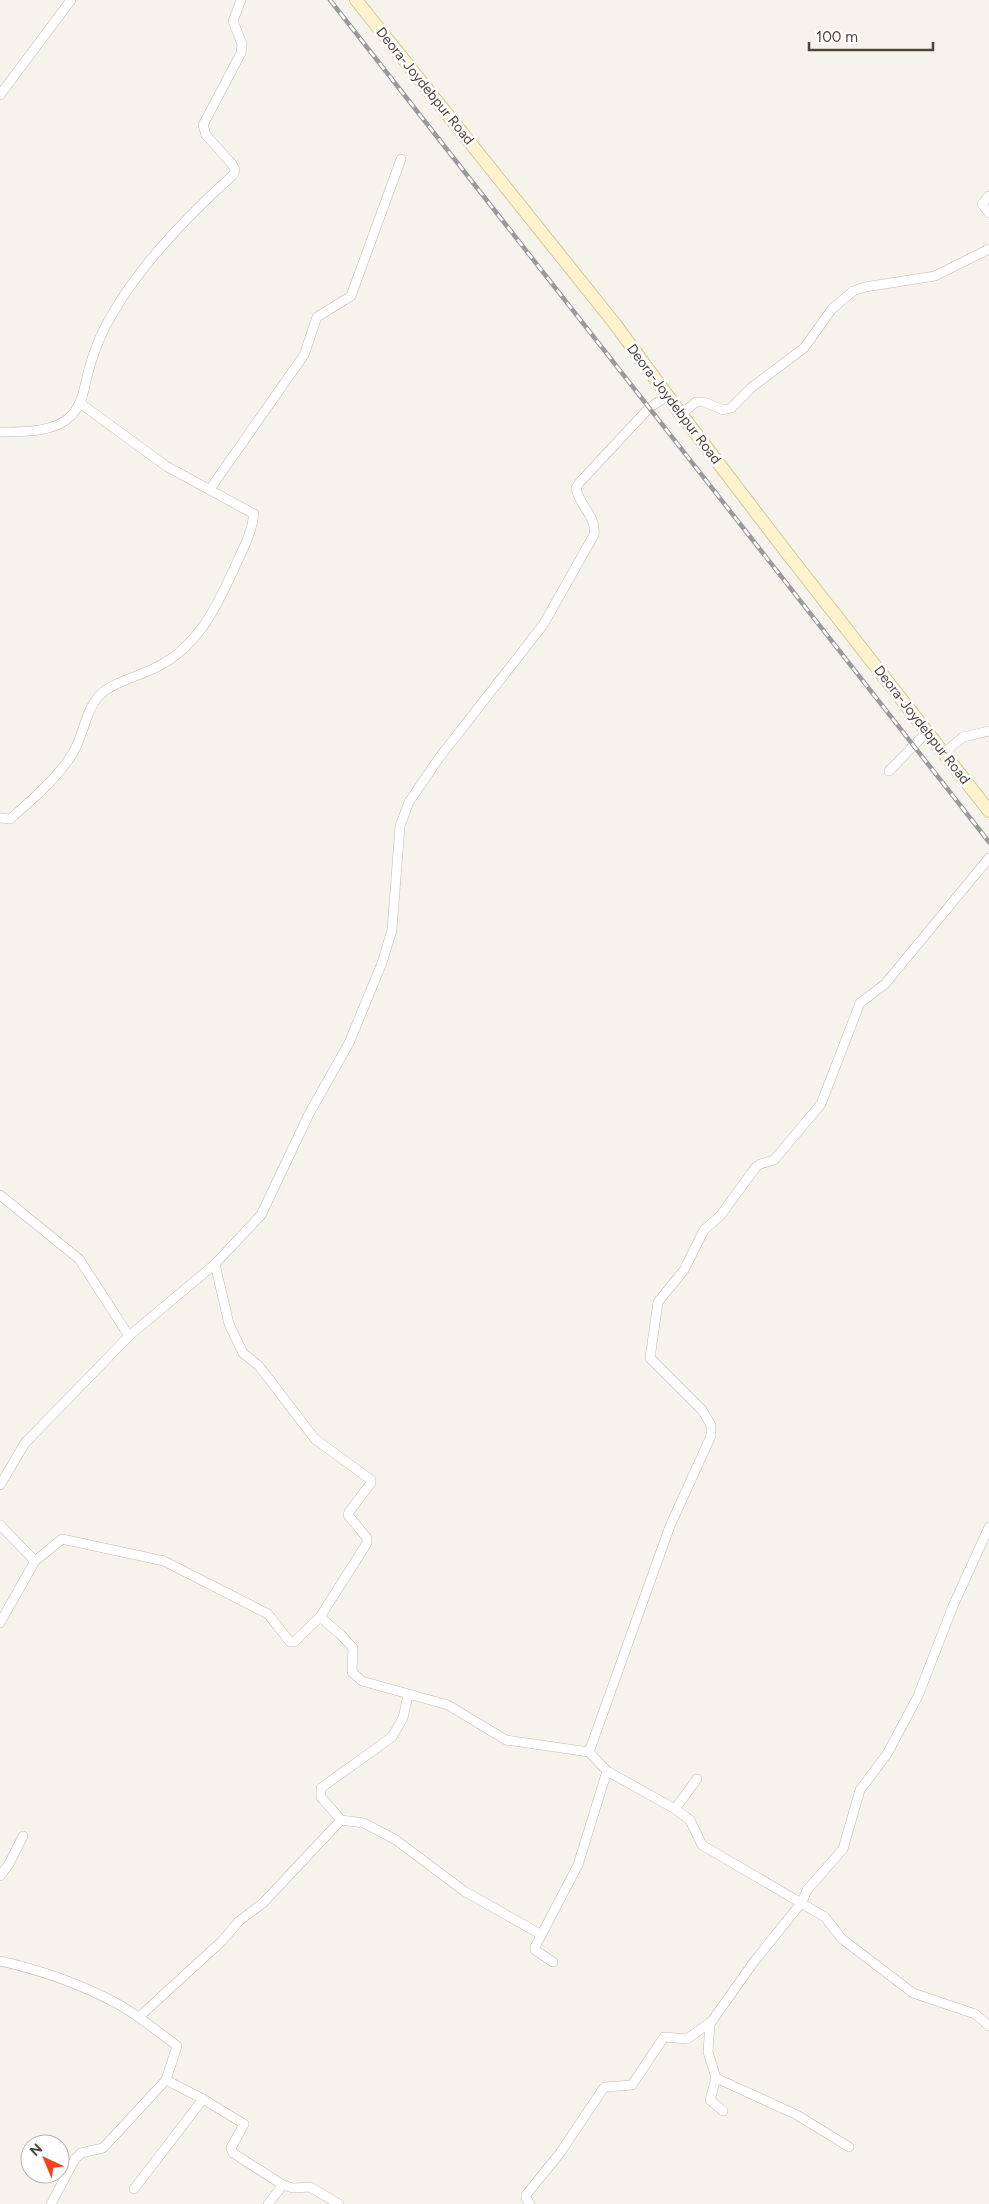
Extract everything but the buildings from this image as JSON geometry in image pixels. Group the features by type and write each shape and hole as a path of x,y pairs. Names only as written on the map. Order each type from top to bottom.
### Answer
{"street":[{"path":"0,95 14,79 71,0"},
{"path":"0,432 26,431 60,425 72,414 84,394 89,368 113,313 162,247 207,199 233,175 235,170 232,164 206,135 202,125 241,53 242,44 233,21 241,0"},
{"name":"Deora-Joydebpur Road","path":"356,0 615,324 680,414 989,812"},
{"path":"210,489 304,356 317,317 351,296 401,159"},
{"path":"989,196 982,204 989,212"},
{"path":"680,414 696,402 704,402 723,410 731,408 751,388 804,348 832,309 853,291 865,287 935,276 989,249"},
{"path":"0,1485 25,1443 129,1336 215,1264 261,1215 309,1114 349,1042 382,963 392,930 400,826 410,802 439,758 543,624 594,534 594,520 577,495 576,488 650,407 668,396"},
{"path":"0,818 10,818 32,801 72,755 99,696 109,687 164,664 178,654 200,631 222,596 252,527 254,514 166,466 80,403"},
{"path":"944,753 963,737 989,731"},
{"path":"889,771 926,732"},
{"path":"589,1752 670,1526 711,1436 711,1426 702,1410 650,1358 658,1302 684,1270 704,1230 720,1216 756,1167 774,1160 821,1104 860,1003 885,984 989,858"},
{"path":"0,1195 79,1259 129,1336"},
{"path":"0,1622 35,1561 62,1539 164,1561 268,1614 290,1642 299,1640 320,1618 367,1543 367,1538 348,1515 371,1483 371,1480 315,1439 258,1366 243,1353 229,1324 215,1264"},
{"path":"0,1525 35,1561"},
{"path":"530,2204 526,2196 560,2153 603,2089 605,2087 632,2085 664,2037 687,2039 710,2023 753,1963 802,1902 807,1890 843,1849 860,1790 887,1754 918,1696 953,1606 989,1527"},
{"path":"320,1618 341,1635 354,1650 352,1672 357,1678 369,1684 448,1705 506,1740 589,1752 607,1771 675,1808 691,1822 702,1844 825,1917 842,1939 913,1993 975,2014 989,2026"},
{"path":"408,1695 402,1718 392,1737 321,1788 321,1797 341,1820 364,1823 396,1840 464,1891 540,1934"},
{"path":"553,1962 535,1950 535,1946 578,1865 607,1771"},
{"path":"675,1808 697,1779"},
{"path":"140,2018 222,1941 239,1921 263,1903 341,1820"},
{"path":"0,1876 9,1864 23,1836"},
{"path":"0,1960 41,1971 116,2003 140,2018 176,2046 166,2080 103,2148 81,2152 75,2159 51,2204"},
{"path":"710,2023 708,2052 716,2078 710,2100 723,2110"},
{"path":"716,2078 797,2115 849,2147"},
{"path":"166,2080 203,2099 244,2124 231,2151 283,2185 293,2188 310,2187 339,2204"},
{"path":"134,2189 203,2099"},
{"path":"268,2204 283,2185"}],"railway":[{"path":"330,0 989,842"}]}
